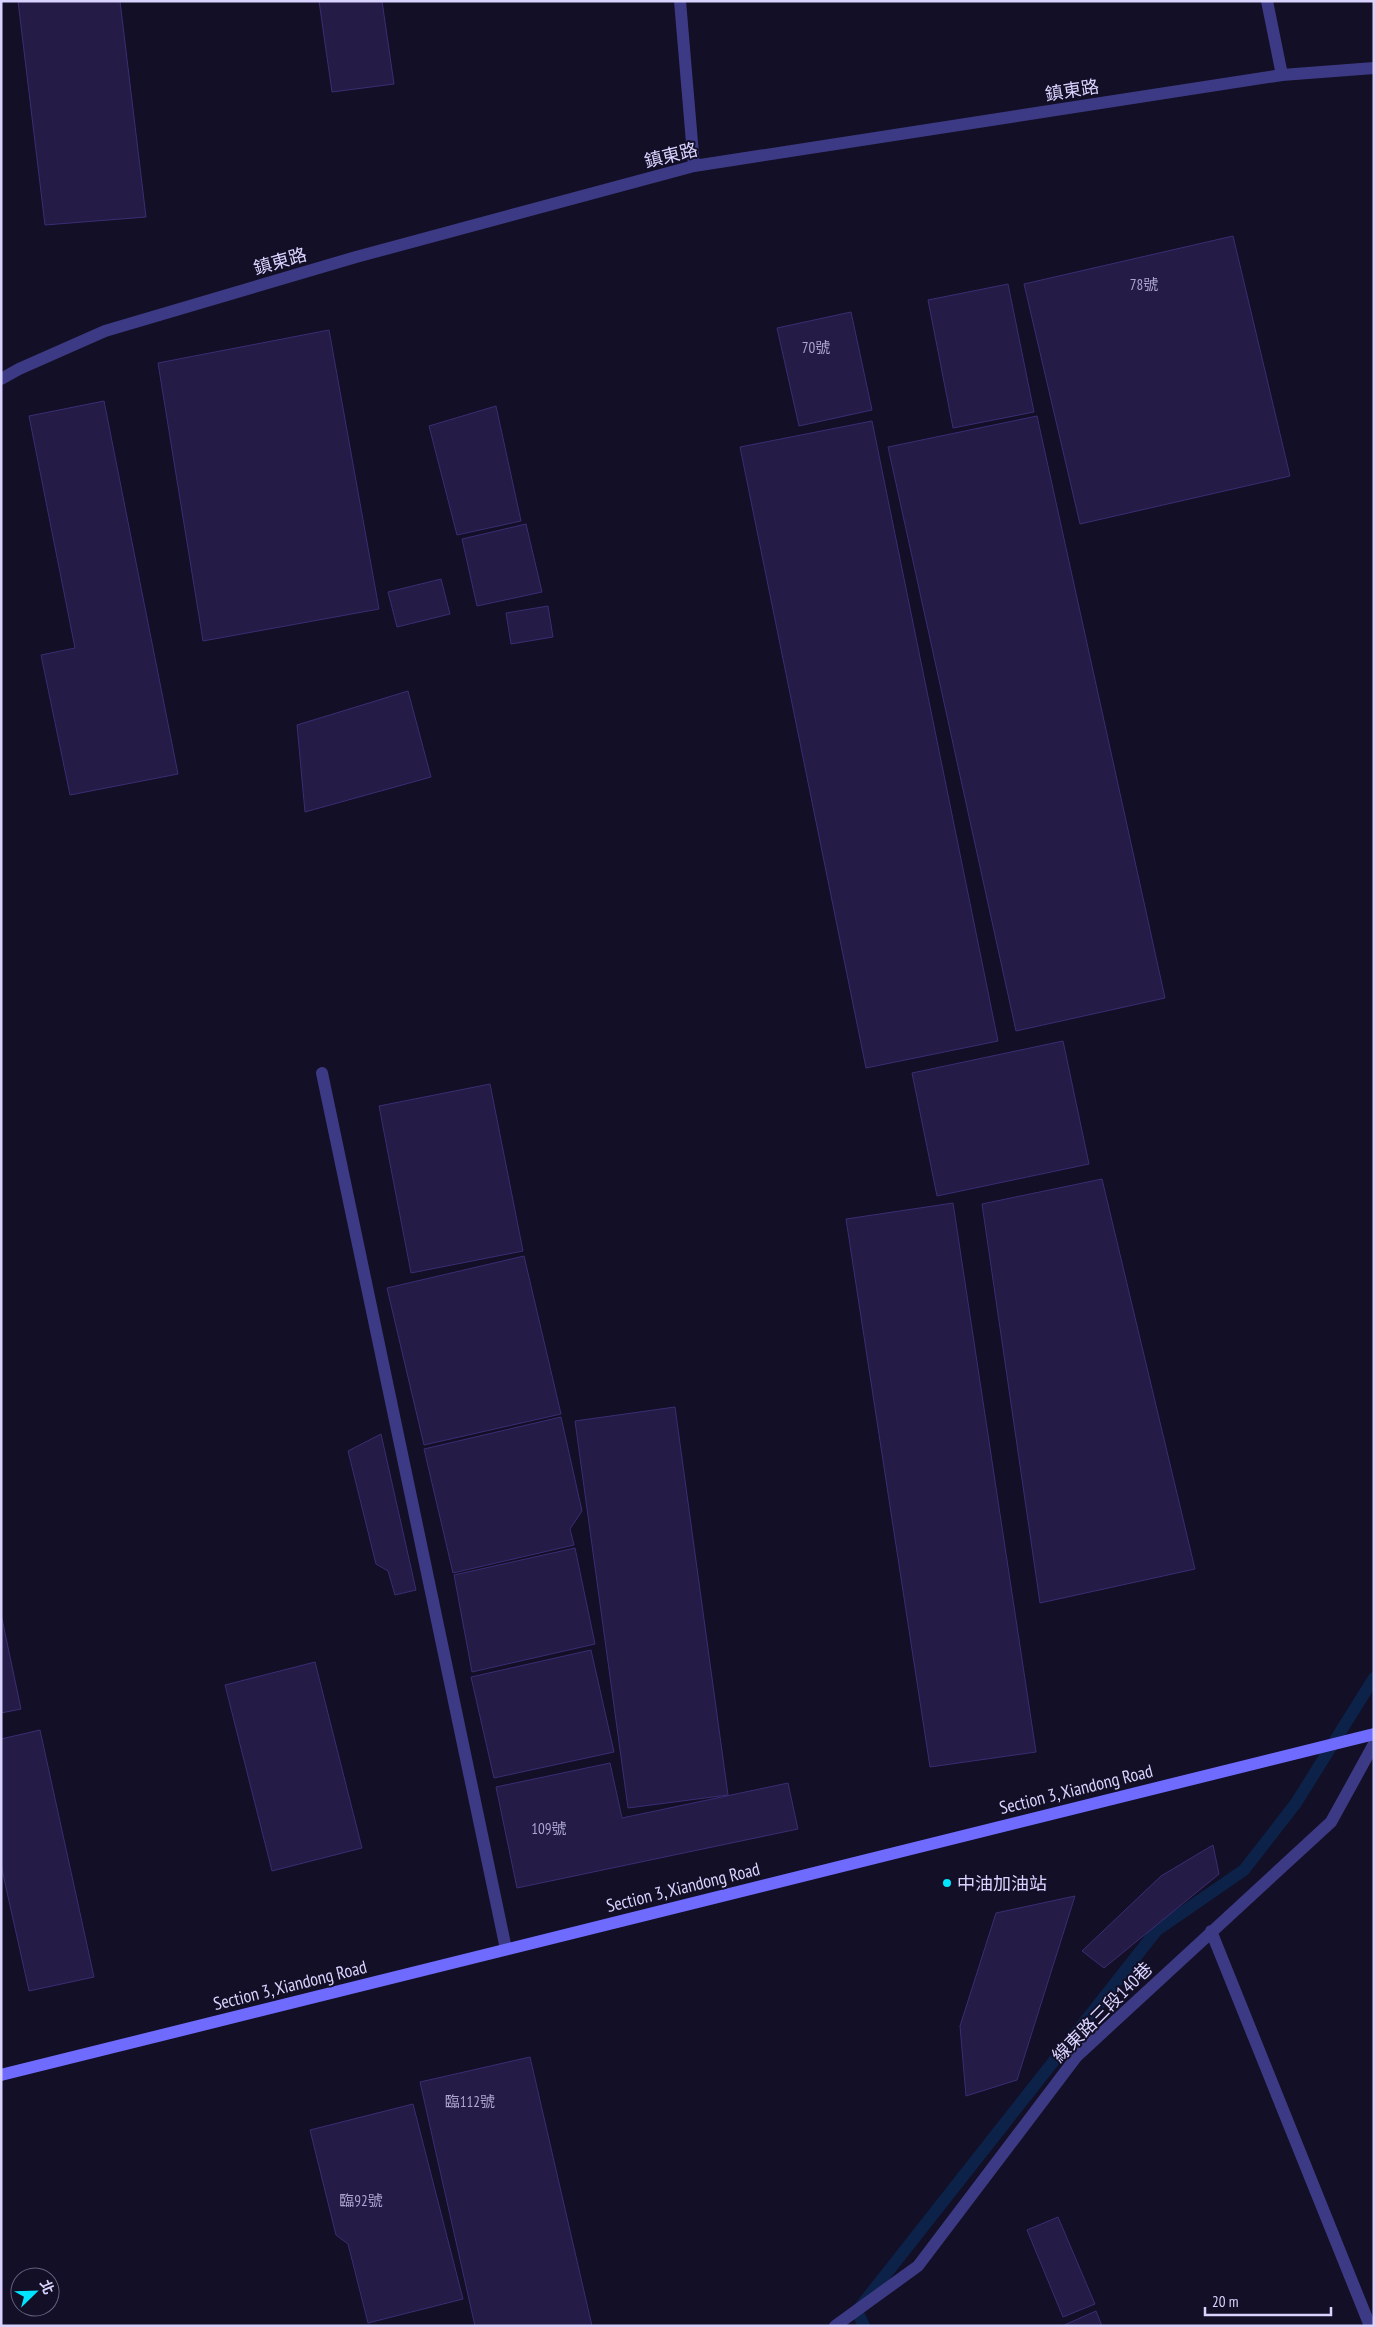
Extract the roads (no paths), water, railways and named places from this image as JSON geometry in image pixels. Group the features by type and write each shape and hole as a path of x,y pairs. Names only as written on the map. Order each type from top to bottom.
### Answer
{"main road":[{"name":"Section 3, Xiandong Road","path":"1,2075 1368,1735"}],"street":[{"path":"680,1 694,166"},
{"path":"1268,1 1282,75"},
{"name":"鎮東路","path":"1,379 105,331 356,257 694,166 1282,75 1374,68"},
{"path":"322,1072 506,1949"},
{"name":"線東路三段140巷","path":"835,2326 918,2266 1078,2056 1331,1822 1374,1744"},
{"path":"1211,1931 1370,2326"}],"waterway":[{"path":"864,2326 857,2311 1157,1930 1244,1870 1296,1803 1374,1678"}],"place":[{"name":"中油加油站","path":"947,1883"}]}
